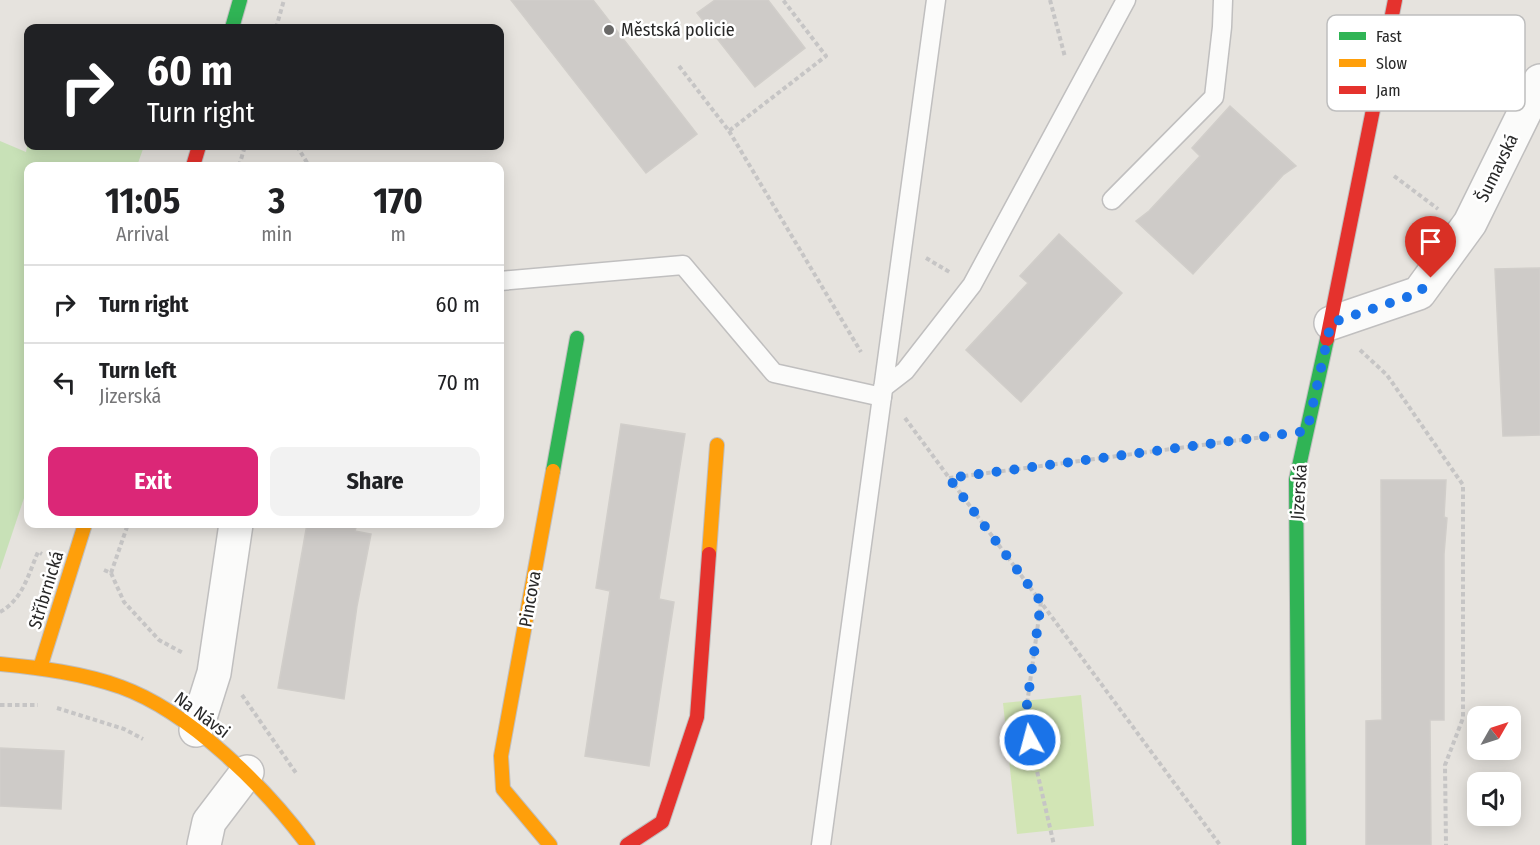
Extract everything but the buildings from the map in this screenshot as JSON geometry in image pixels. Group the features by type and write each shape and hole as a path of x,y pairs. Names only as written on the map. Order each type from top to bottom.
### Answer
{"street":[{"path":"233,24 240,0"},
{"name":"Šumavská","path":"1525,111 1540,81"},
{"name":"Jizerská","path":"1299,845 1296,480 1331,323 1372,111"},
{"name":"Šumavská","path":"1331,323 1419,293 1465,230 1525,111"},
{"name":"Pincova","path":"550,845 503,789 501,756 577,338"},
{"path":"627,845 662,822 697,717 717,445"},
{"name":"Stříbrnická","path":"40,668 85,528"},
{"path":"196,730 214,673 235,528"},
{"name":"Na Návsi","path":"0,664 40,668 88,677 124,687 158,705 196,730 247,772 308,845"},
{"path":"204,845 209,822 247,772"}],"lane":[{"path":"820,845 936,0"},
{"path":"883,393 905,371 972,285 1126,0"},
{"path":"1112,200 1214,98 1223,0"},
{"path":"504,281 683,265 774,373 883,393"}],"path":[{"path":"277,24 284,0"},
{"path":"729,131 826,56 783,0"},
{"path":"1050,0 1075,95"},
{"path":"679,66 729,131 883,393 949,478 1220,845"},
{"path":"1365,153 1465,230"},
{"path":"903,245 972,285"},
{"path":"1331,323 1387,375 1463,485 1463,718 1445,765 1446,845"},
{"path":"949,478 1307,431"},
{"path":"111,573 127,528"},
{"path":"0,612 10,606 21,594 38,552 42,554"},
{"path":"104,570 111,573 124,602 159,640 186,655"},
{"path":"1041,602 1025,719 1054,845"},
{"path":"238,691 298,776"},
{"path":"0,705 47,705 124,729 144,740"}],"green space":[{"path":"0,141 26,152 26,150 143,150 138,162 24,162 24,498 0,570"},
{"path":"1081,695 1094,826 1017,834 1003,703"}],"traffic: fast":[{"path":"233,24 240,0"},
{"path":"553,471 577,338"},
{"path":"1299,845 1296,480 1327,339"}],"traffic: slow":[{"path":"709,554 717,445"},
{"path":"550,845 503,789 501,756 553,471"},
{"path":"40,668 84,528"},
{"path":"0,664 46,669 91,678 121,687 173,714 199,733 248,776 308,845"}],"traffic: jam":[{"path":"1392,15 1395,0"},
{"path":"1327,339 1373,111"},
{"path":"194,162 198,150"},
{"path":"627,845 662,822 697,717 709,554"}],"place":[{"name":"Městská policie","path":"609,30"}],"route":[{"path":"1030,740 1025,719 1041,602 949,478 1307,431 1331,323 1419,293 1431,278"}]}
